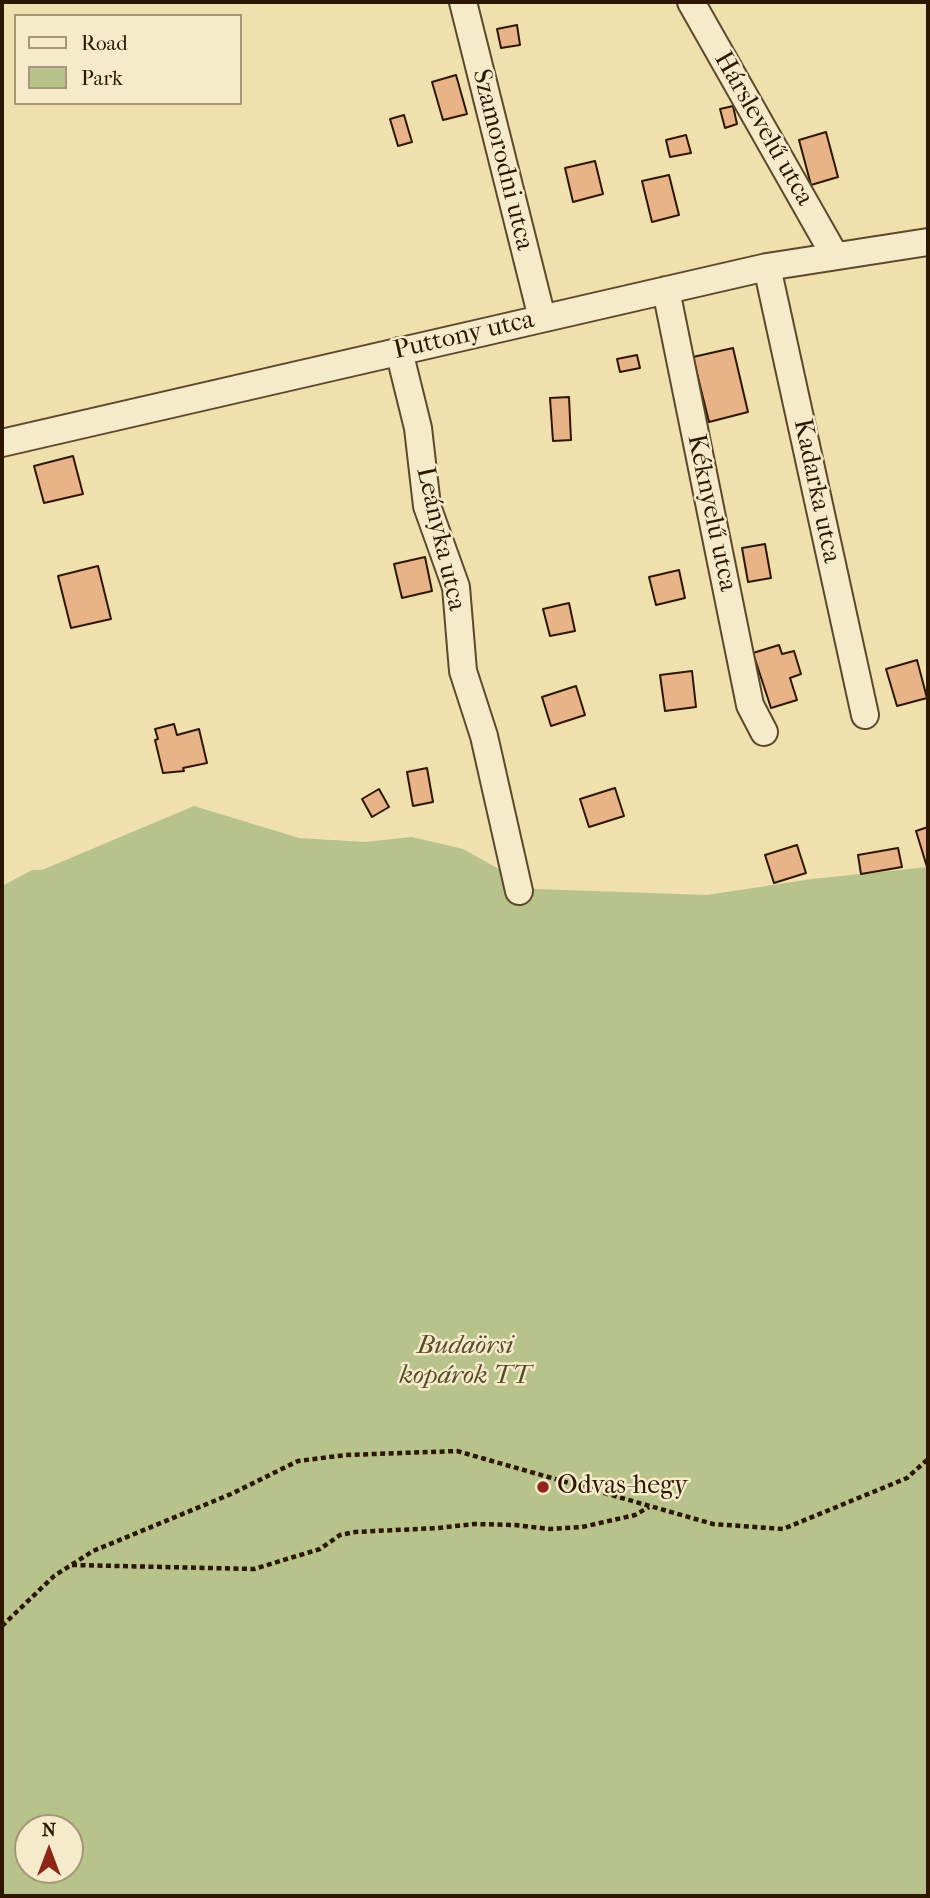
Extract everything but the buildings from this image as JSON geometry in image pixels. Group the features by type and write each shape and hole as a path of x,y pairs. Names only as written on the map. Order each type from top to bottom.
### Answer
{"street":[{"name":"Szamorodni utca","path":"463,2 542,318"},
{"name":"Hárslevelű utca","path":"691,2 835,256"},
{"name":"Puttony utca","path":"3,442 767,267 928,242"},
{"name":"Kadarka utca","path":"767,267 865,715"},
{"name":"Kéknyelű utca","path":"666,290 750,705 764,732"},
{"name":"Leányka utca","path":"399,351 418,428 427,506 456,587 463,671 484,736 519,891"}],"path":[{"path":"2,1626 54,1576 93,1551 231,1494 298,1461 346,1455 457,1451 713,1524 783,1529 906,1478 928,1459"},
{"path":"71,1565 254,1569 320,1549 340,1535 355,1532 474,1524 550,1529 582,1528 635,1515 650,1506"}],"green space":[{"name":"Budaörsi kopárok TT","path":"194,806 299,838 365,842 412,837 463,849 535,889 707,895 812,879 928,867 928,1896 2,1896 2,886 32,870 42,870"}],"place":[{"name":"Odvas-hegy","path":"543,1487"}]}
